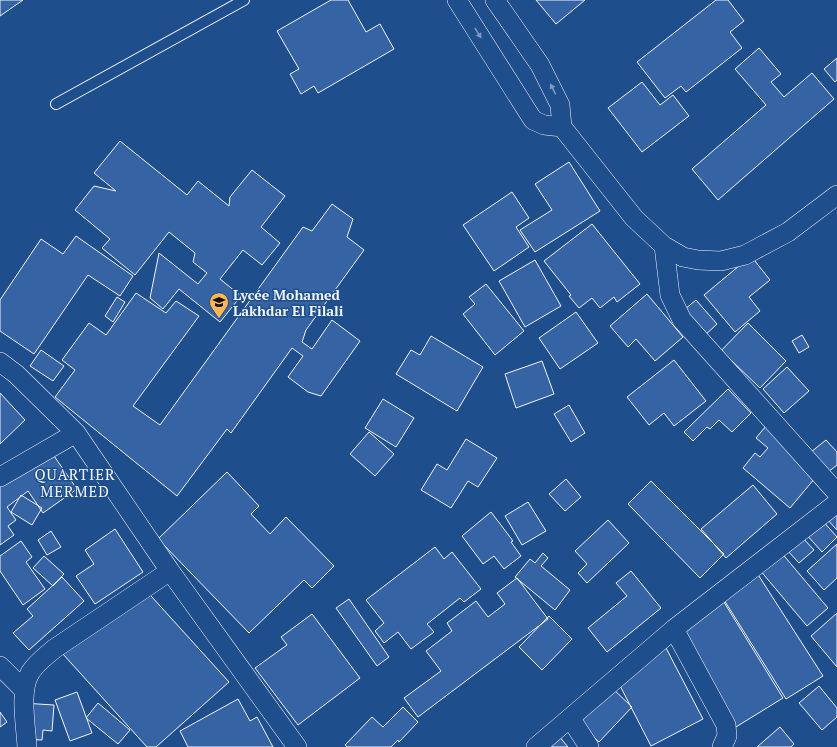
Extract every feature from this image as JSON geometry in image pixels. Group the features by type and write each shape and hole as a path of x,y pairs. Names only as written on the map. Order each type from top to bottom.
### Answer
{"street":[{"path":"457,0 533,120 544,125 562,127"},
{"path":"495,0 540,65 560,105 562,127 634,218 664,246 683,257 698,260 721,261 744,255 788,232 837,195"},
{"path":"664,246 670,295 682,320 837,493"},
{"path":"0,362 16,374 76,433 170,571 297,747"},
{"path":"0,477 76,433"},
{"path":"536,747 571,719 626,669 674,630 837,503"},
{"path":"26,747 24,690 30,672 54,649 170,571"},
{"path":"674,630 726,724 727,736 722,747"},
{"path":"0,666 24,690"},
{"path":"571,719 588,747"}],"lane":[{"path":"56,104 244,0"}],"building":[{"path":"0,0 23,0 0,16"},
{"path":"331,0 348,0 366,32 380,24 394,49 318,93 314,86 301,94 290,74 299,69 277,31"},
{"path":"536,0 585,0 556,24"},
{"path":"716,0 728,0 744,21 730,32 742,48 686,92 681,86 665,98 637,62"},
{"path":"759,48 781,74 771,82 784,97 812,73 834,99 718,200 692,169 766,105 735,69"},
{"path":"837,58 837,80 835,82 824,69"},
{"path":"642,82 660,105 673,95 689,116 642,152 608,108"},
{"path":"120,141 187,195 198,181 229,206 230,197 252,170 285,196 261,227 280,243 262,265 243,250 220,279 241,296 220,322 179,289 163,309 150,298 159,253 198,284 207,273 193,262 195,253 169,232 135,275 102,248 110,239 75,210 94,186 116,191 94,173"},
{"path":"569,162 600,211 535,252 520,230 552,210 535,184"},
{"path":"512,192 529,218 516,227 529,247 494,271 463,225"},
{"path":"332,204 353,219 347,237 364,250 306,330 302,342 312,349 332,320 360,341 321,396 308,392 288,377 303,356 292,348 231,433 227,429 177,496 55,397 75,370 62,360 89,323 106,335 136,293 166,313 176,301 199,316 133,406 160,425 303,227 312,231"},
{"path":"592,224 640,284 617,302 614,297 600,308 592,298 579,308 569,296 571,295 544,261"},
{"path":"76,236 133,276 120,296 88,275 34,354 0,331 0,300 41,239 63,254"},
{"path":"751,256 770,280 749,297 760,311 735,332 704,295"},
{"path":"535,260 561,306 525,327 499,281"},
{"path":"486,284 524,331 495,355 463,314 475,304 469,297"},
{"path":"647,294 683,337 655,361 636,339 628,347 610,326"},
{"path":"117,297 125,302 113,322 105,316"},
{"path":"696,300 717,324 701,339 679,314"},
{"path":"576,312 598,343 560,369 539,338"},
{"path":"748,323 786,361 760,388 732,361 724,370 713,359"},
{"path":"802,335 809,347 799,353 792,341"},
{"path":"431,336 483,367 457,411 396,374 411,350 420,355"},
{"path":"41,350 64,366 53,381 30,366"},
{"path":"674,360 706,401 674,426 664,413 649,425 627,397"},
{"path":"542,361 554,394 516,408 505,374"},
{"path":"787,367 809,391 784,413 763,389"},
{"path":"728,389 751,413 732,432 719,420 710,429 707,427 693,441 684,432"},
{"path":"0,393 25,420 0,444"},
{"path":"383,399 414,418 396,447 365,428"},
{"path":"569,405 585,433 571,442 554,414"},
{"path":"766,426 820,472 790,508 743,468 755,453 760,457 768,448 756,438"},
{"path":"369,432 394,454 375,476 350,454"},
{"path":"466,439 497,458 478,487 468,481 451,508 421,490 437,464 447,470"},
{"path":"826,440 837,452 837,465 828,472 811,452"},
{"path":"45,443 77,489 43,513 28,491 7,507 16,520 8,526 14,535 0,545 0,476"},
{"path":"227,472 259,506 251,514 270,534 286,517 334,566 312,588 304,580 249,633 158,539"},
{"path":"566,479 581,497 565,511 549,494"},
{"path":"651,481 724,554 700,578 628,504"},
{"path":"753,485 777,514 726,558 701,529"},
{"path":"21,495 42,508 32,525 11,512"},
{"path":"528,502 546,531 522,545 505,516"},
{"path":"837,508 837,530 826,518"},
{"path":"491,512 513,541 511,542 521,556 504,569 494,556 483,564 462,536"},
{"path":"821,519 837,537 822,552 805,533"},
{"path":"608,520 629,543 587,583 578,573 587,564 575,551"},
{"path":"115,529 143,572 95,604 76,576 94,564 85,550"},
{"path":"51,531 61,547 47,555 38,540"},
{"path":"801,536 814,550 799,563 787,550"},
{"path":"21,541 32,557 26,562 45,589 23,605 0,571 0,556"},
{"path":"837,544 837,578 824,590 807,571"},
{"path":"435,547 444,559 452,552 481,589 464,602 460,598 427,624 434,632 411,649 398,632 384,643 375,631 384,623 366,600"},
{"path":"780,551 828,608 807,626 759,569"},
{"path":"543,553 548,558 541,566 570,590 555,610 515,577 530,559 535,563"},
{"path":"44,556 64,574 53,586 33,568"},
{"path":"631,571 661,608 607,652 588,628 627,596 616,583"},
{"path":"757,573 823,676 786,699 721,595"},
{"path":"62,577 84,601 29,650 13,633 33,616 27,609"},
{"path":"517,578 548,619 418,717 404,698 441,671 426,651 452,631 447,623 476,601 488,617 505,604 497,593"},
{"path":"142,586 229,682 156,747 147,747 62,653"},
{"path":"349,599 389,657 377,666 336,608"},
{"path":"722,599 783,698 731,730 671,631"},
{"path":"837,613 837,667 811,636"},
{"path":"312,614 360,678 298,725 255,668 287,645 281,637"},
{"path":"549,616 572,639 542,670 519,647"},
{"path":"666,648 703,719 651,746 614,674"},
{"path":"610,686 632,707 599,742 577,722"},
{"path":"819,686 837,708 837,717 822,730 799,703"},
{"path":"77,692 92,733 70,741 55,700"},
{"path":"238,699 250,721 257,717 273,747 188,747 180,731"},
{"path":"22,703 54,705 52,731 43,730 42,740 19,739"},
{"path":"98,703 130,730 118,744 86,718"},
{"path":"403,707 418,722 399,742 398,740 391,747 347,747 345,745 372,717 383,727"},
{"path":"0,712 7,722 0,727"},
{"path":"780,727 794,744 791,747 757,747"},
{"path":"558,735 568,747 543,747"}],"place":[{"name":"Lycée Mohamed Lakhdar El Filali","path":"219,319"}],"district":[{"name":"QUARTIER MERMED","path":"75,482"}]}
